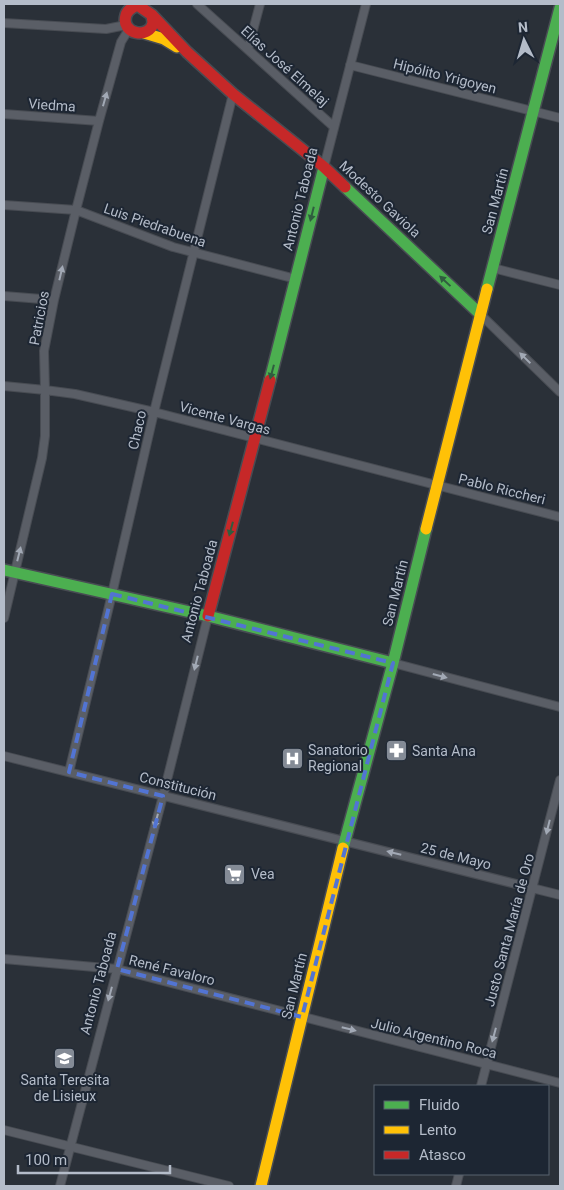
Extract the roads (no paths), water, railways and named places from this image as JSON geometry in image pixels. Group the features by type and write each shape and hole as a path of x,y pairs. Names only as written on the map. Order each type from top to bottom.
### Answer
{"street":[{"path":"4,23 106,29 126,18 129,9 137,4"},
{"name":"Modesto Gaviola","path":"137,4 152,15 187,52 233,94 324,167 480,314"},
{"name":"Elías José Elmelaj","path":"197,4 334,127"},
{"path":"248,49 260,4"},
{"name":"Antonio Taboada","path":"60,1186 163,796 366,4"},
{"name":"San Martín","path":"260,1186 345,841 393,663 480,314 560,8"},
{"path":"126,18 133,32 139,34 149,30 154,21 152,15"},
{"name":"Patricios","path":"4,618 9,571 42,458 46,390 44,351 54,300 126,18"},
{"name":"Modesto Gaviola","path":"144,33 164,39 187,52"},
{"name":"Hipólito Yrigoyen","path":"350,65 560,118"},
{"name":"Chaco","path":"69,772 154,412 233,94"},
{"name":"Viedma","path":"4,114 99,121"},
{"name":"Luis Piedrabuena","path":"4,205 76,210 173,247 296,279"},
{"path":"493,268 560,285"},
{"path":"4,296 54,300"},
{"path":"480,314 560,392"},
{"name":"Vicente Vargas","path":"4,386 74,394 154,412 437,485"},
{"name":"Pablo Riccheri","path":"437,485 560,517"},
{"path":"9,571 208,616 560,707"},
{"name":"Constitución","path":"4,756 345,841"},
{"name":"Justo Santa María de Oro","path":"481,1085 560,780"},
{"name":"25 de Mayo","path":"345,841 560,895"},
{"name":"René Favaloro","path":"4,959 117,969 302,1016"},
{"name":"Julio Argentino Roca","path":"302,1016 560,1083"},
{"path":"4,1130 229,1186"}],"place":[{"name":"Santa Ana","path":"396,751"},
{"name":"Sanatorio Regional","path":"292,758"},
{"name":"Vea","path":"235,874"},
{"name":"Santa Teresita de Lisieux","path":"65,1058"}]}
